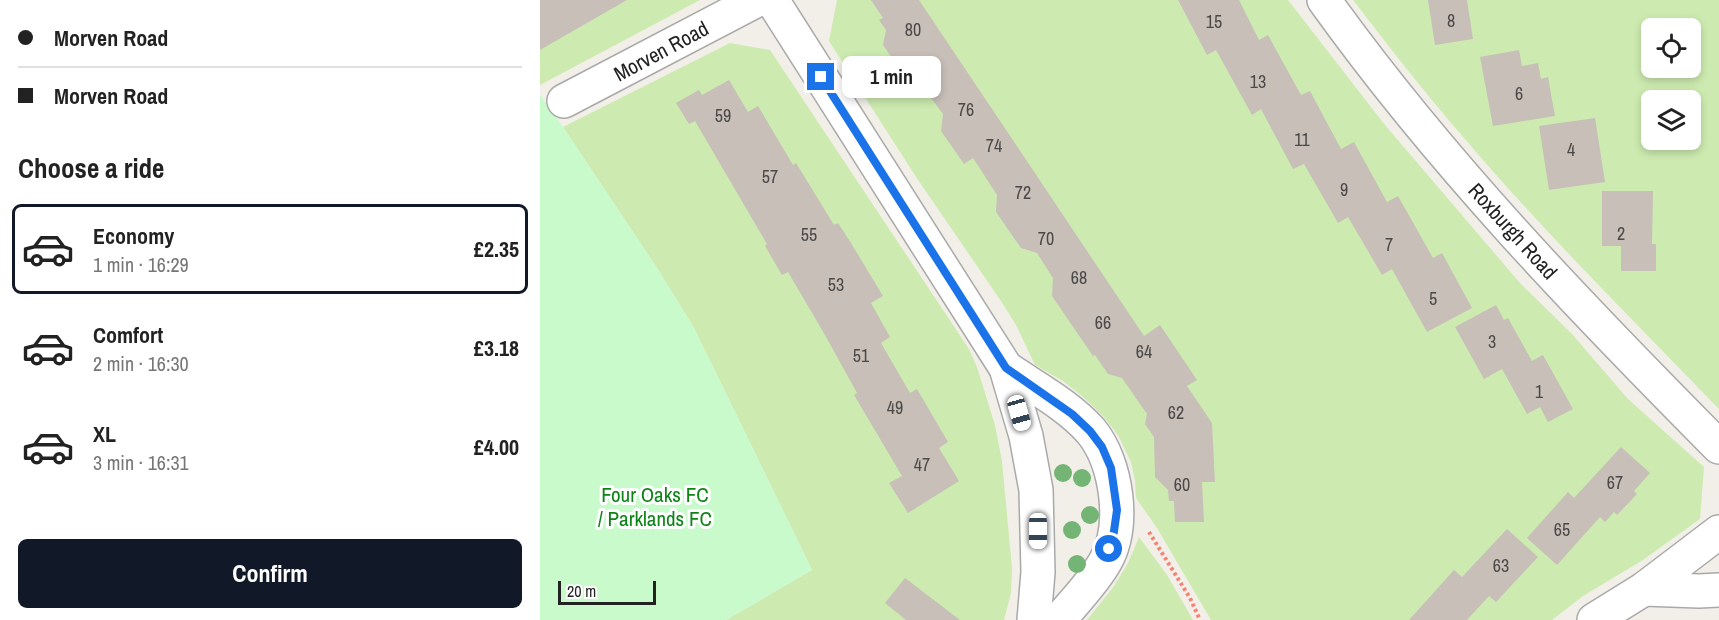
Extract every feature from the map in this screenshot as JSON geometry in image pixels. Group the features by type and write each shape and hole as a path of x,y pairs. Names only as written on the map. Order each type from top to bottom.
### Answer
{"street":[{"name":"Morven Road","path":"564,101 757,0"},
{"path":"772,0 1006,368 1026,436 1036,490 1038,572 1034,620"},
{"name":"Roxburgh Road","path":"1324,0 1370,64 1442,152 1601,329 1719,447"},
{"path":"1006,368 1072,414 1090,431 1102,447 1111,468 1117,510 1113,538 1106,561 1059,620"},
{"path":"1594,620 1644,589 1719,532"},
{"path":"1644,589 1719,590"}],"path":[{"path":"1116,493 1154,537 1200,620"}],"green space":[{"path":"540,0 700,0 540,85"},
{"path":"837,0 1288,0 1385,125 1520,283 1572,334 1628,399 1704,467 1700,519 1643,560 1583,596 1552,620 1211,620 1157,528 1136,498 1131,462 1118,435 1103,416 1082,396 1063,381 1035,365 1016,325 1001,301 916,177 829,41"},
{"path":"1353,0 1719,0 1719,409 1494,173 1407,70"},
{"path":"730,43 770,50 969,349 995,425 1002,461 1012,568 1011,593 1004,620 726,620 812,570 694,328 659,271 563,127"},
{"name":"Four Oaks FC / Parklands FC","path":"540,95 659,271 694,328 812,570 726,620 540,620"},
{"path":"1139,537 1167,575 1193,620 1087,620 1114,586 1128,563"}],"building":[{"path":"540,0 627,0 540,50"},
{"path":"871,0 919,0 1144,336 1160,325 1197,380 1187,386 1212,423 1215,482 1202,482 1204,522 1175,522 1174,501 1169,501 1168,490 1155,477 1154,437 1145,424 1147,414 1122,378 1108,374 1095,355 1093,356 1052,296 1053,278 1037,253 1021,248 996,212 997,195 973,158 964,164 941,131 943,114 919,82 912,87 883,45 886,30 879,20 883,18"},
{"path":"1178,0 1239,0 1259,40 1268,35 1301,95 1310,91 1341,149 1354,142 1387,202 1398,196 1433,258 1442,253 1472,308 1427,332 1392,269 1382,275 1348,217 1338,223 1304,164 1293,169 1261,109 1252,115 1216,50 1207,55"},
{"path":"1428,0 1467,0 1473,39 1435,45"},
{"path":"1519,50 1522,66 1538,63 1541,79 1548,77 1555,116 1493,126 1480,57"},
{"path":"729,80 748,112 758,106 793,165 796,163 834,225 838,223 851,243 883,296 871,303 890,337 881,343 910,393 917,389 948,442 939,448 959,481 908,513 889,483 902,476 854,395 857,393 825,335 788,272 782,275 765,246 767,244 695,121 689,124 676,103 699,90 702,95"},
{"path":"1595,118 1605,182 1549,190 1539,126"},
{"path":"1602,191 1653,191 1652,244 1656,244 1656,271 1621,271 1621,246 1602,246"},
{"path":"1496,305 1504,320 1508,318 1532,361 1543,355 1573,409 1548,422 1540,407 1527,414 1502,369 1484,379 1455,327"},
{"path":"1621,447 1650,473 1634,491 1637,494 1617,515 1614,512 1605,522 1600,517 1557,565 1527,538 1568,492 1574,498"},
{"path":"1507,529 1538,557 1496,602 1489,596 1467,620 1409,620 1454,570 1462,577"},
{"path":"905,578 960,620 906,620 885,603"}],"route":[{"path":"821,77 1006,368 1072,414 1090,431 1102,447 1111,468 1116,493 1117,510 1109,549"}]}
